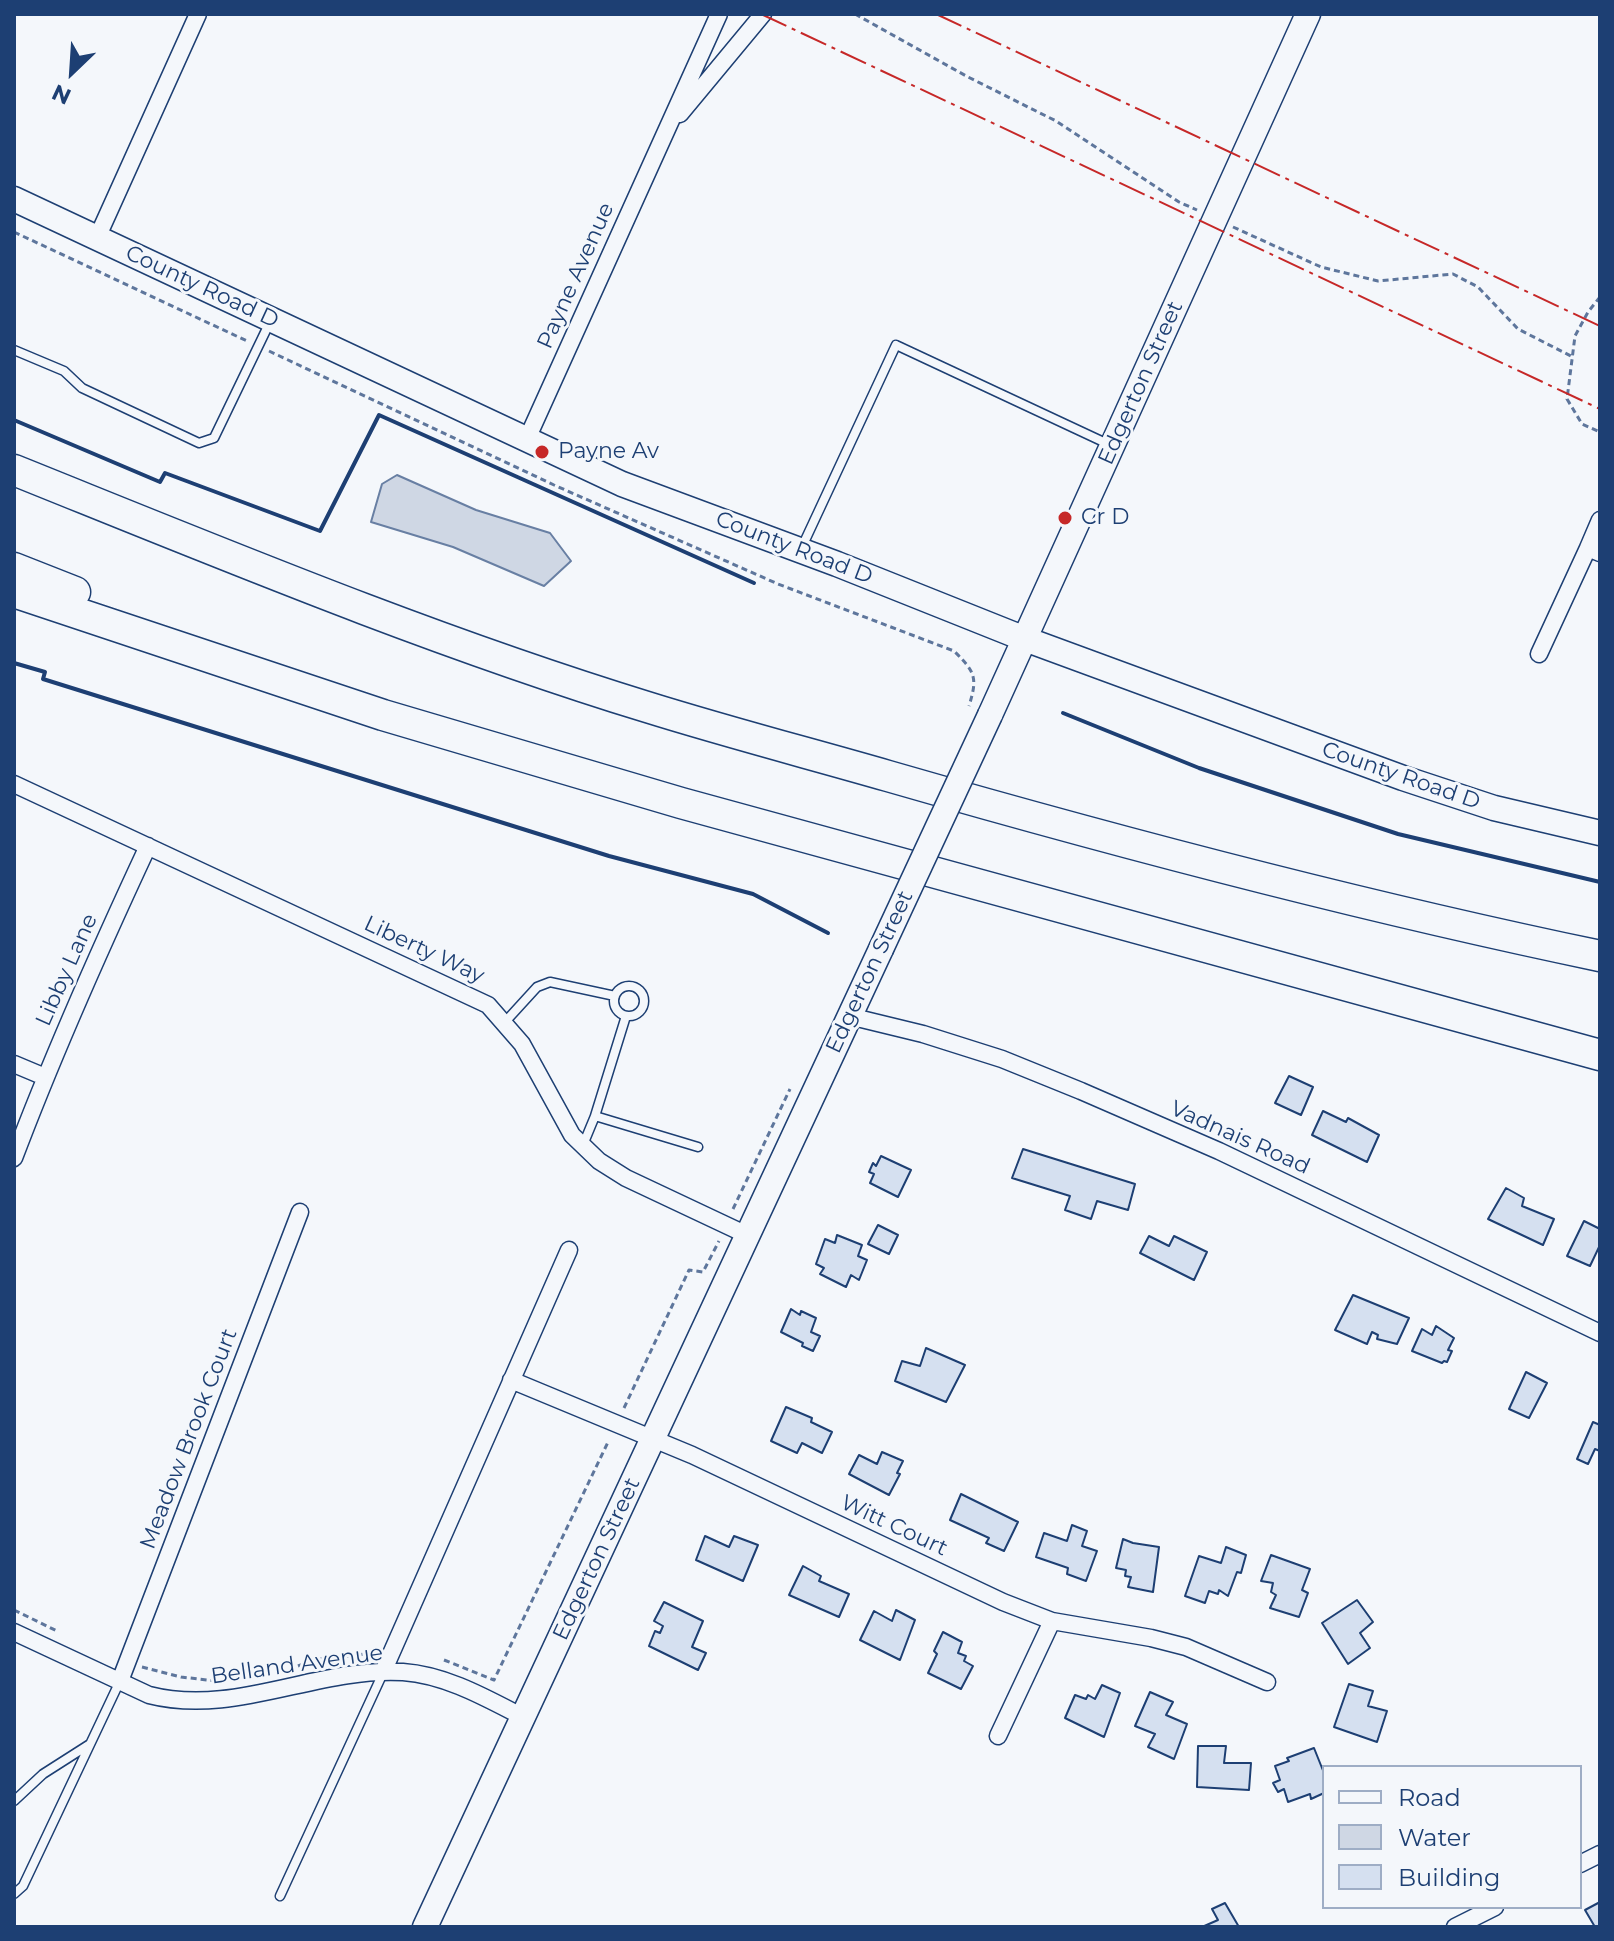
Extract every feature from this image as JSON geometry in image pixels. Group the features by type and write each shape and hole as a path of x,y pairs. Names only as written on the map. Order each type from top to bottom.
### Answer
{"highway":[{"path":"14,470 343,600 646,707 1100,837 1337,898 1600,956"},
{"path":"14,568 383,715"},
{"path":"14,592 383,715 681,803 1600,1055"},
{"path":"1486,932 1600,974"}],"street":[{"path":"97,238 198,14"},
{"name":"Payne Avenue","path":"527,439 719,14"},
{"name":"Payne Avenue","path":"666,130 763,14"},
{"name":"Edgerton Street","path":"425,1927 653,1438 736,1230 881,949 979,712 1025,639 1308,14"},
{"name":"County Road D","path":"14,199 622,484 1025,639 1403,778 1494,808 1600,833"},
{"path":"1539,654 1594,551 1600,520"},
{"name":"Liberty Way","path":"14,784 462,990 488,1005 522,1044 572,1135 599,1161 626,1178 736,1230"},
{"name":"Libby Lane","path":"14,1158 95,958 148,846"},
{"name":"Vadnais Road","path":"849,1016 923,1034 1002,1059 1081,1091 1219,1151 1600,1333"},
{"path":"14,1064 45,1077"},
{"name":"Meadow Brook Court","path":"120,1681 300,1212"},
{"path":"383,1672 569,1250"},
{"name":"Witt Court","path":"511,1380 653,1438 1003,1602 1052,1621 1186,1647 1267,1682"},
{"path":"998,1736 1052,1621"},
{"name":"Belland Avenue","path":"14,1632 165,1699 214,1700 265,1694 339,1676 406,1672 453,1683 523,1717"},
{"path":"1582,1863 1600,1854"},
{"path":"1455,1927 1491,1909"}],"lane":[{"path":"14,350 64,371 82,388 199,443 214,438 271,319"},
{"path":"800,550 896,345 1112,446"},
{"path":"505,1022 537,987 550,982 615,996"},
{"path":"631,985 643,994 643,1008 636,1015 626,1016 615,1006 615,996 621,988 631,985"},
{"path":"583,1145 626,1016"},
{"path":"595,1116 698,1147"},
{"path":"280,1896 383,1672"},
{"path":"14,1894 23,1886 120,1681"},
{"path":"14,1801 43,1774 91,1744"}],"path":[{"path":"14,232 554,485 778,584 954,651 972,669 979,712"},
{"path":"1600,297 1575,336 1567,399 1582,424 1600,432"},
{"path":"439,1660 494,1680 689,1270 703,1272 736,1230 791,1087"},
{"path":"14,1610 68,1636"},
{"path":"290,1668 342,1655 392,1653"},
{"path":"128,1662 181,1677 225,1680"}],"water":[{"path":"397,475 476,510 550,533 571,561 544,586 453,547 371,522 382,484"}],"building":[{"path":"1289,1076 1313,1087 1301,1115 1275,1103"},
{"path":"1323,1111 1346,1122 1348,1118 1379,1135 1367,1162 1312,1135"},
{"path":"1023,1149 1135,1184 1128,1210 1097,1201 1091,1219 1065,1210 1070,1196 1012,1178"},
{"path":"881,1156 911,1170 898,1197 870,1183 874,1174 869,1172"},
{"path":"1506,1188 1524,1198 1522,1206 1554,1219 1543,1245 1488,1219"},
{"path":"1584,1221 1600,1229 1600,1245 1590,1266 1567,1256"},
{"path":"878,1225 898,1235 889,1254 868,1244"},
{"path":"837,1235 862,1245 858,1256 867,1260 859,1280 851,1275 846,1287 820,1274 824,1268 816,1264 825,1239 835,1243"},
{"path":"1149,1236 1169,1246 1174,1236 1207,1252 1194,1280 1140,1253"},
{"path":"1353,1295 1409,1318 1397,1344 1377,1339 1378,1335 1372,1332 1367,1344 1335,1330"},
{"path":"791,1309 800,1315 801,1311 816,1318 811,1332 820,1336 813,1351 781,1332"},
{"path":"1436,1326 1454,1338 1447,1362 1442,1363 1412,1351 1422,1329 1432,1335"},
{"path":"926,1348 965,1365 946,1402 895,1381 902,1361 920,1366"},
{"path":"1526,1372 1547,1383 1529,1418 1509,1409"},
{"path":"786,1407 812,1418 811,1422 832,1432 822,1453 802,1443 797,1453 771,1441"},
{"path":"1593,1422 1600,1425 1600,1451 1595,1449 1588,1464 1577,1459"},
{"path":"882,1452 903,1461 889,1495 849,1474 859,1455 877,1464"},
{"path":"961,1494 1018,1522 1004,1551 986,1543 989,1538 950,1520"},
{"path":"1072,1525 1087,1531 1082,1546 1097,1551 1086,1581 1067,1574 1068,1568 1036,1557 1044,1533 1067,1541"},
{"path":"705,1536 729,1547 734,1536 758,1545 743,1581 696,1560"},
{"path":"1123,1539 1159,1547 1153,1592 1128,1587 1131,1577 1125,1576 1126,1570 1116,1568"},
{"path":"1226,1547 1246,1555 1241,1573 1237,1572 1228,1596 1219,1590 1218,1594 1209,1591 1205,1603 1185,1596 1199,1556 1221,1563"},
{"path":"1271,1555 1310,1569 1302,1590 1308,1593 1299,1617 1270,1608 1276,1595 1271,1592 1273,1583 1261,1581"},
{"path":"803,1566 821,1576 819,1581 849,1594 839,1617 789,1595"},
{"path":"1357,1600 1373,1622 1360,1633 1370,1648 1348,1664 1322,1623"},
{"path":"664,1602 703,1621 692,1647 706,1653 698,1670 649,1646 655,1631 660,1633 663,1626 654,1621"},
{"path":"896,1610 915,1620 900,1660 860,1640 874,1611 892,1621"},
{"path":"943,1632 962,1642 958,1653 966,1656 964,1661 973,1666 961,1689 928,1673"},
{"path":"1349,1684 1373,1691 1368,1706 1387,1711 1377,1742 1334,1727"},
{"path":"1102,1685 1120,1693 1104,1737 1065,1718 1075,1695 1086,1699 1088,1695 1095,1699"},
{"path":"1150,1692 1173,1702 1166,1715 1187,1724 1174,1759 1148,1747 1155,1734 1135,1726"},
{"path":"1198,1746 1226,1746 1224,1763 1251,1763 1249,1790 1197,1787"},
{"path":"1314,1748 1322,1768 1322,1794 1311,1799 1310,1794 1288,1802 1284,1789 1278,1792 1273,1783 1280,1780 1275,1766 1289,1761 1287,1758"},
{"path":"1600,1902 1600,1927 1595,1927 1585,1910"},
{"path":"1225,1903 1239,1927 1202,1927 1218,1920 1212,1909"}],"wall":[{"path":"14,420 160,482 165,473 320,531 379,415 754,583"},
{"path":"14,663 45,672 43,679 609,856 753,894 828,933"},
{"path":"1063,713 1199,768 1398,834 1600,882"}],"power":[{"path":"761,14 1600,409"},
{"path":"936,14 1600,326"}],"place":[{"name":"Payne Av","path":"542,452"},
{"name":"Cr D","path":"1065,518"}]}
